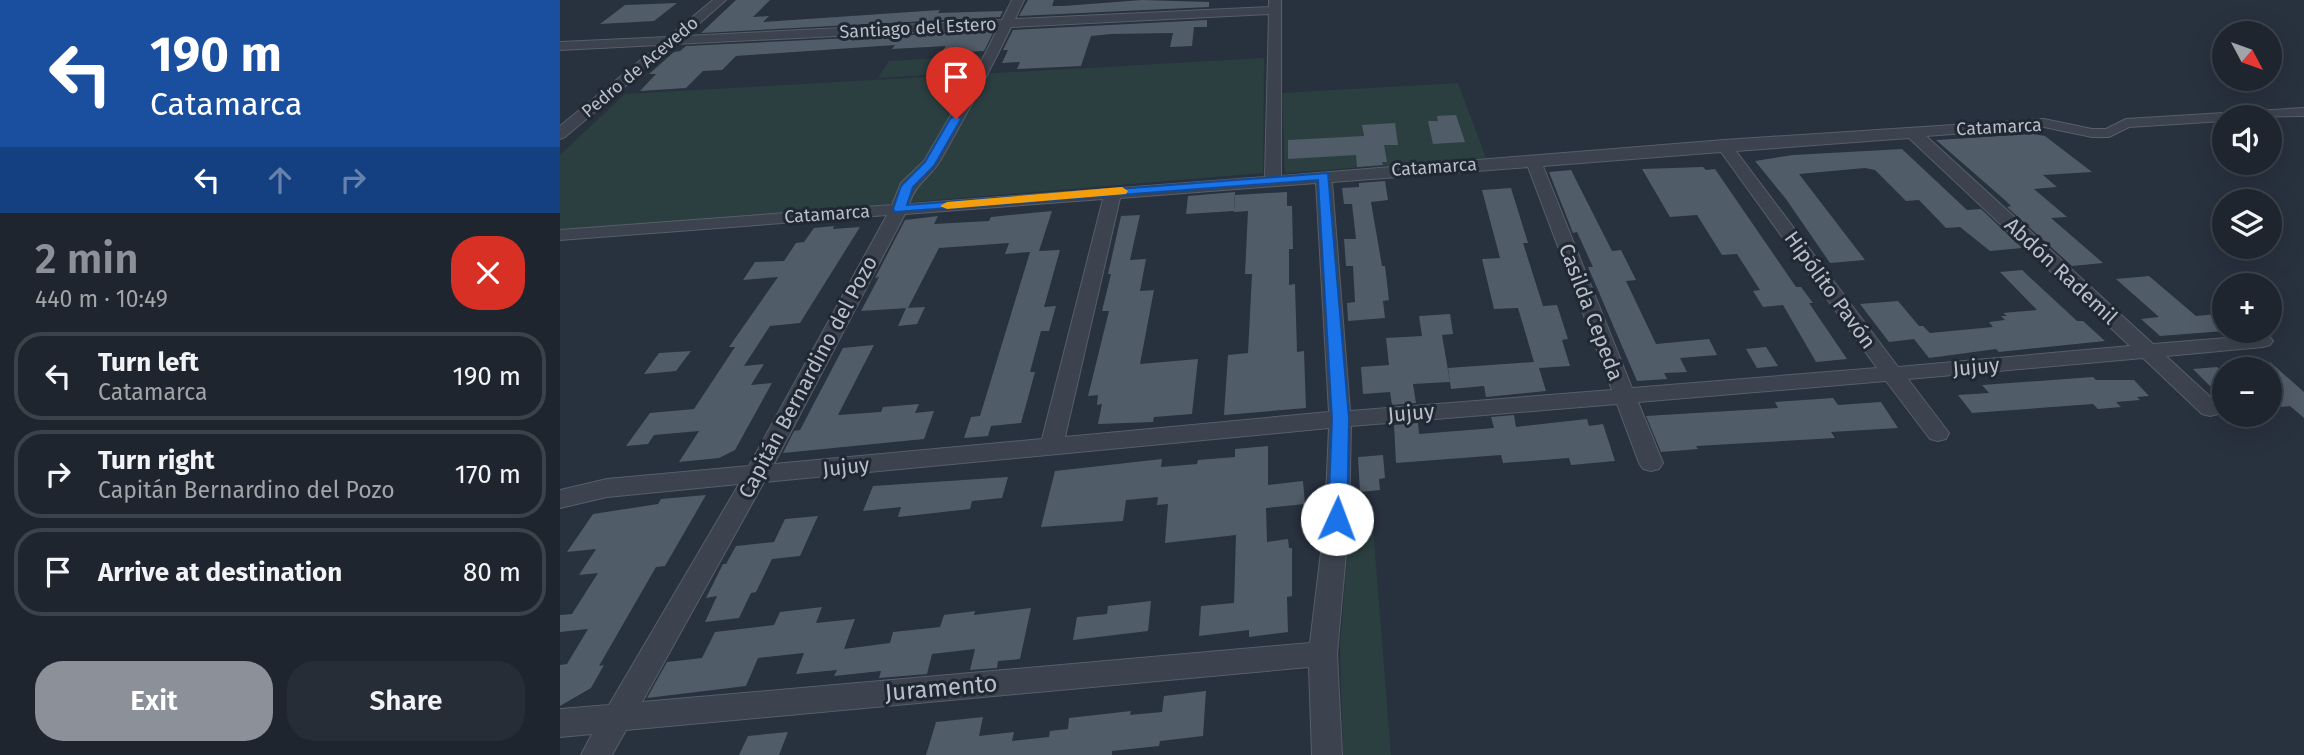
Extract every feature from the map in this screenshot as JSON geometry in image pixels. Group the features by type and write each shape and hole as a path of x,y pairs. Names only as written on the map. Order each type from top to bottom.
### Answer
{"street":[{"name":"Pedro de Acevedo","path":"560,134 720,0"},
{"name":"Capitán Bernardino del Pozo","path":"596,755 756,475 899,209 907,186 930,164 982,74 1018,0"},
{"name":"Santiago del Estero","path":"560,46 1007,23 1275,5"},
{"path":"1273,180 1275,5"},
{"name":"Catamarca","path":"560,235 1724,145 2044,123 2092,133 2109,133 2126,123 2304,112"},
{"name":"Abdón Rademil","path":"1912,132 2210,409"},
{"name":"Hipólito Pavón","path":"1724,145 1938,433"},
{"name":"Casilda Cepeda","path":"1532,160 1651,463"},
{"path":"1324,176 1340,419 1337,519 1323,654 1327,755"},
{"path":"1052,446 1113,192"},
{"name":"Jujuy","path":"560,499 607,488 1340,419 2240,343"},
{"name":"Juramento","path":"560,723 1323,654"}],"green space":[{"path":"986,55 978,72 878,78 889,61"},
{"path":"1264,58 1263,173 560,231 560,155 625,94"},
{"path":"1458,83 1486,158 1285,173 1282,93"},
{"path":"1372,515 1391,755 1343,755 1340,647 1350,517"}],"building":[{"path":"736,0 770,0 753,17 769,16 763,22 940,10 938,13 1003,11 1000,17 701,33"},
{"path":"1028,0 1054,0 1052,6 1142,0 1209,2 1209,7 1019,16"},
{"path":"677,3 654,21 600,24 625,5"},
{"path":"1207,20 1207,27 1194,27 1192,46 1170,47 1173,33 1111,34 1091,36 1081,66 1017,69 1020,62 1002,63 1008,50 1003,50 1013,30"},
{"path":"994,31 984,51 941,53 946,46 892,49 895,45 736,56 722,70 703,71 686,88 640,91 656,74 649,74 674,52 686,46"},
{"path":"1456,115 1465,142 1433,144 1428,121 1438,121 1437,116"},
{"path":"1395,123 1398,145 1384,145 1387,162 1382,162 1383,165 1357,167 1356,155 1288,159 1288,140 1364,136 1362,125"},
{"path":"2033,134 2045,136 2092,172 2043,175 2057,187 2034,189 2067,217 2051,218 2103,263 2072,266 2007,207 2011,206 2006,201 1936,140"},
{"path":"1902,149 1967,210 1981,209 2022,248 1990,251 1960,227 1946,228 1919,200 1906,201 1875,170 1865,168 1799,174 1865,260 1830,263 1786,199 1755,161 1793,155"},
{"path":"1703,167 1706,170 1715,169 1796,287 1801,287 1813,303 1809,303 1847,359 1816,362 1783,305 1763,307 1753,291 1760,290 1737,254 1722,255 1697,215 1670,217 1642,169"},
{"path":"1571,170 1612,251 1621,250 1636,280 1626,281 1656,344 1709,339 1717,355 1680,358 1687,372 1664,373 1667,379 1637,381 1588,267 1593,267 1577,232 1573,233 1549,172"},
{"path":"1385,181 1388,200 1371,202 1382,266 1385,266 1389,300 1383,301 1385,318 1348,321 1347,303 1355,302 1353,266 1346,266 1344,239 1356,239 1352,204 1344,204 1342,188 1359,187 1359,183"},
{"path":"1511,188 1528,243 1523,243 1543,306 1557,305 1568,339 1562,340 1570,366 1539,368 1546,391 1486,397 1484,386 1451,389 1448,368 1534,362 1518,308 1494,309 1482,259 1500,258 1482,190"},
{"path":"1235,192 1234,211 1186,214 1188,196"},
{"path":"1287,192 1287,206 1292,206 1293,249 1289,249 1289,285 1295,284 1297,352 1304,351 1306,408 1224,415 1228,355 1248,353 1252,274 1245,274 1248,211 1234,212 1235,195"},
{"path":"1052,211 1039,251 1060,250 1044,307 1056,306 1049,331 1041,331 1030,372 1035,372 1021,423 991,426 988,436 964,438 971,417 980,416 1030,252 1005,254 1009,243 939,248 908,308 861,311 905,220 938,216 934,224 989,221 991,217"},
{"path":"1140,215 1130,260 1146,259 1140,291 1154,290 1140,364 1198,359 1192,414 1154,417 1153,422 1098,424 1102,404 1097,405 1098,395 1088,396 1109,311 1102,311 1111,274 1108,274 1121,216"},
{"path":"834,226 833,229 860,227 800,323 770,326 744,366 764,364 751,385 772,383 735,450 719,458 679,462 699,431 654,435 648,444 626,446 650,413 694,409 735,347 729,347 778,277 743,280 755,262 784,261 796,243 804,242 814,228"},
{"path":"2022,270 2077,321 2083,321 2105,341 1999,352 1996,349 1929,358 1914,339 1889,342 1860,304 1898,301 1919,326 1923,326 1930,333 1993,327 1989,322 2005,320 2001,316 2007,316 2003,313 2037,310 2000,272"},
{"path":"2149,276 2196,316 2212,314 2212,332 2160,336 2141,319 2159,317 2116,279"},
{"path":"925,307 917,324 898,326 906,308"},
{"path":"1450,314 1453,334 1442,335 1450,382 1413,384 1416,403 1392,405 1390,392 1363,394 1361,367 1389,365 1386,338 1422,336 1419,316"},
{"path":"874,345 838,415 881,412 883,407 919,404 915,413 934,411 924,439 783,453 794,431 800,430 843,348"},
{"path":"1766,347 1778,366 1757,368 1746,349"},
{"path":"691,351 676,371 644,374 659,353"},
{"path":"2212,367 2212,387 2211,387 2193,369"},
{"path":"2282,373 2304,392 2304,418 2290,406 2282,407"},
{"path":"2093,377 2096,380 2134,380 2149,396 2137,397 2140,400 2116,402 2121,407 2098,409 2093,404 1972,413 1958,395 1989,393 1982,385"},
{"path":"1833,398 1838,405 1881,402 1898,428 1831,432 1835,438 1696,446 1698,449 1661,452 1646,416 1778,408 1775,402"},
{"path":"1514,415 1516,427 1587,419 1589,426 1603,424 1615,461 1571,465 1569,458 1503,463 1501,455 1396,463 1394,425 1418,423 1419,434 1494,428 1491,417"},
{"path":"1268,446 1268,485 1303,481 1305,504 1266,508 1267,542 1288,539 1289,548 1292,548 1292,596 1287,597 1288,632 1249,637 1249,630 1199,636 1201,606 1234,603 1236,535 1165,543 1168,504 1157,505 1158,497 1126,500 1123,521 1041,527 1055,471 1162,459 1161,467 1197,464 1198,460 1235,457 1235,449"},
{"path":"1383,455 1385,478 1379,479 1380,490 1360,492 1358,457"},
{"path":"1008,477 1002,498 972,501 970,509 898,517 901,507 863,511 873,486"},
{"path":"706,495 665,566 656,567 599,666 604,665 591,688 560,706 560,665 567,664 588,629 560,632 560,615 572,614 598,573 579,575 596,549 567,552 593,514 658,504 661,499"},
{"path":"818,516 800,556 772,559 756,592 751,593 739,618 705,622 717,596 706,598 723,564 726,564 736,546 774,542 785,519"},
{"path":"1151,601 1148,631 1073,640 1077,617 1107,614 1108,606"},
{"path":"822,607 816,623 855,619 844,649 890,643 893,632 940,627 944,615 975,611 974,615 1031,608 1020,659 998,661 997,668 970,670 975,649 932,654 927,674 879,678 881,671 834,676 837,670 796,674 804,653 758,658 746,686 647,698 667,662 702,658 715,632 774,625 780,612"},
{"path":"1206,691 1203,736 1160,741 1159,746 1112,751 1112,755 926,755 936,722 983,717 979,736 1014,732 1012,741 1049,737 1050,731 1068,729 1069,718 1131,711 1130,715 1162,712 1164,696"},
{"path":"788,732 779,755 739,755 748,736"}],"slow traffic":[{"path":"947,206 1122,191"}],"route":[{"path":"956,119 930,164 907,186 899,209 1324,176 1340,419 1337,519"}]}
